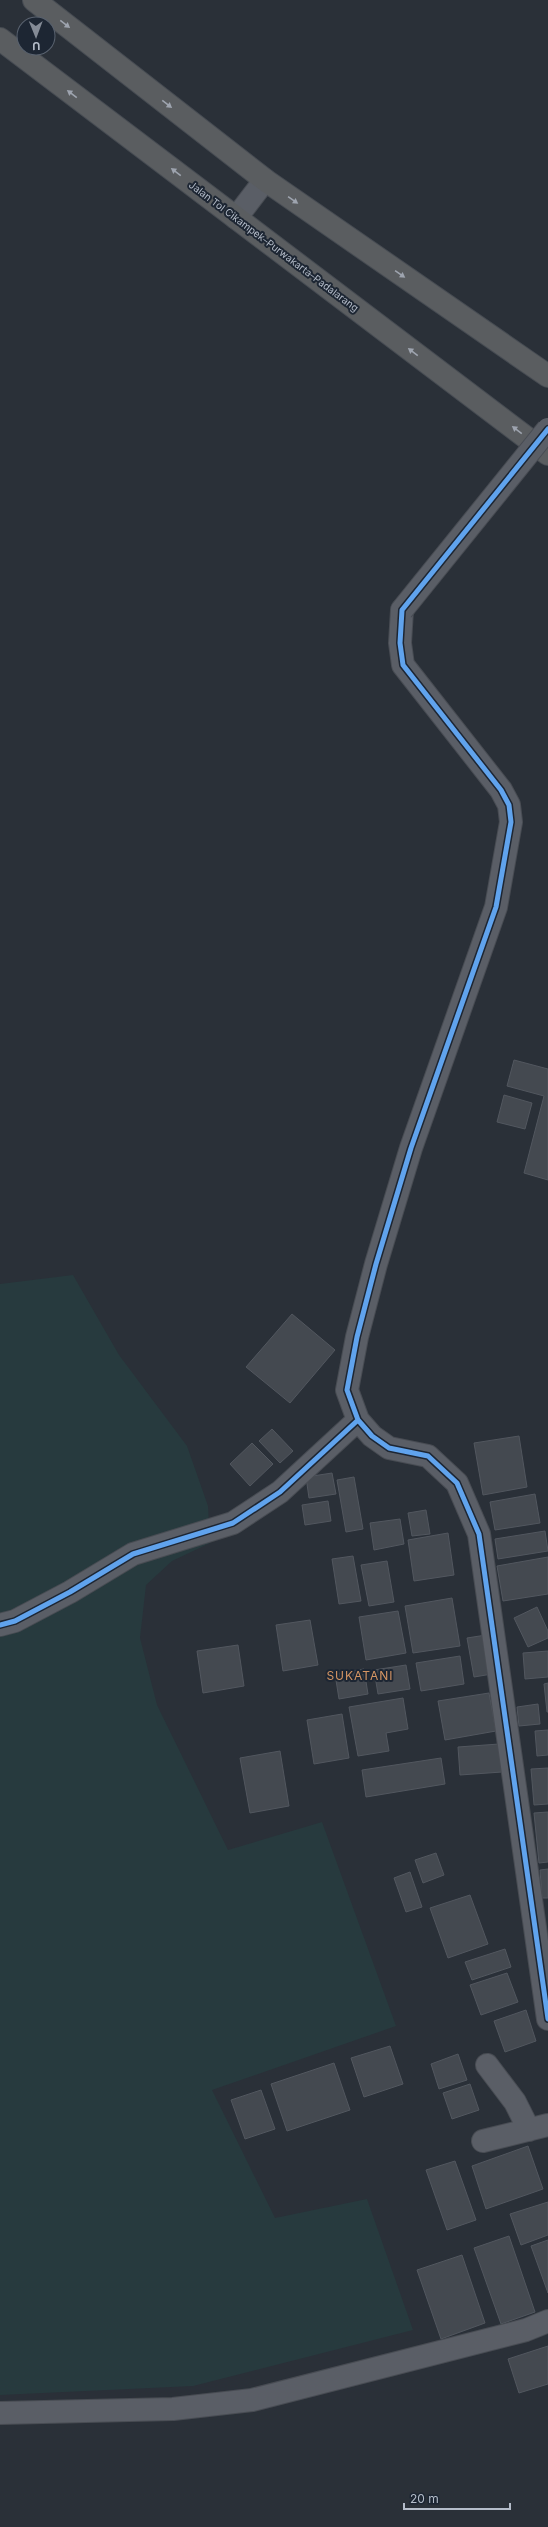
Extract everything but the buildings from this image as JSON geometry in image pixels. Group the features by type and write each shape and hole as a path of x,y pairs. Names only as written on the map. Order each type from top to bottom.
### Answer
{"highway":[{"path":"34,0 265,180 548,376"},
{"name":"Jalan Tol Cikampek–Purwakarta–Padalarang","path":"0,39 548,454"}],"street":[{"path":"236,218 265,180"},
{"path":"548,429 402,610 400,643 403,666 501,790 509,806 511,822 496,907 411,1148 376,1264 357,1337 347,1390 358,1420 372,1436 388,1448 428,1456 457,1483 479,1534 546,1988 548,2019"},
{"path":"0,1625 15,1621 56,1600 133,1554 234,1523 280,1492 358,1420"},
{"path":"483,2141 539,2127 515,2102 487,2065"},
{"path":"0,2413 173,2409 252,2400 526,2330 548,2321"}],"green space":[{"path":"73,1275 119,1355 187,1446 208,1506 210,1543 172,1561 146,1585 140,1638 157,1705 228,1850 322,1822 396,2026 212,2090 275,2218 367,2199 413,2330 193,2386 0,2395 0,1284"}],"cycle path":[{"path":"0,1625 15,1621 70,1592 133,1554 233,1523 280,1492 358,1420 347,1390 357,1337 376,1264 411,1148 496,907 511,822 509,805 501,790 403,665 400,643 402,610 548,429"},
{"path":"358,1420 372,1436 389,1448 428,1456 457,1483 479,1534 548,2019"}],"district":[{"name":"SUKATANI","path":"360,1676"}]}
